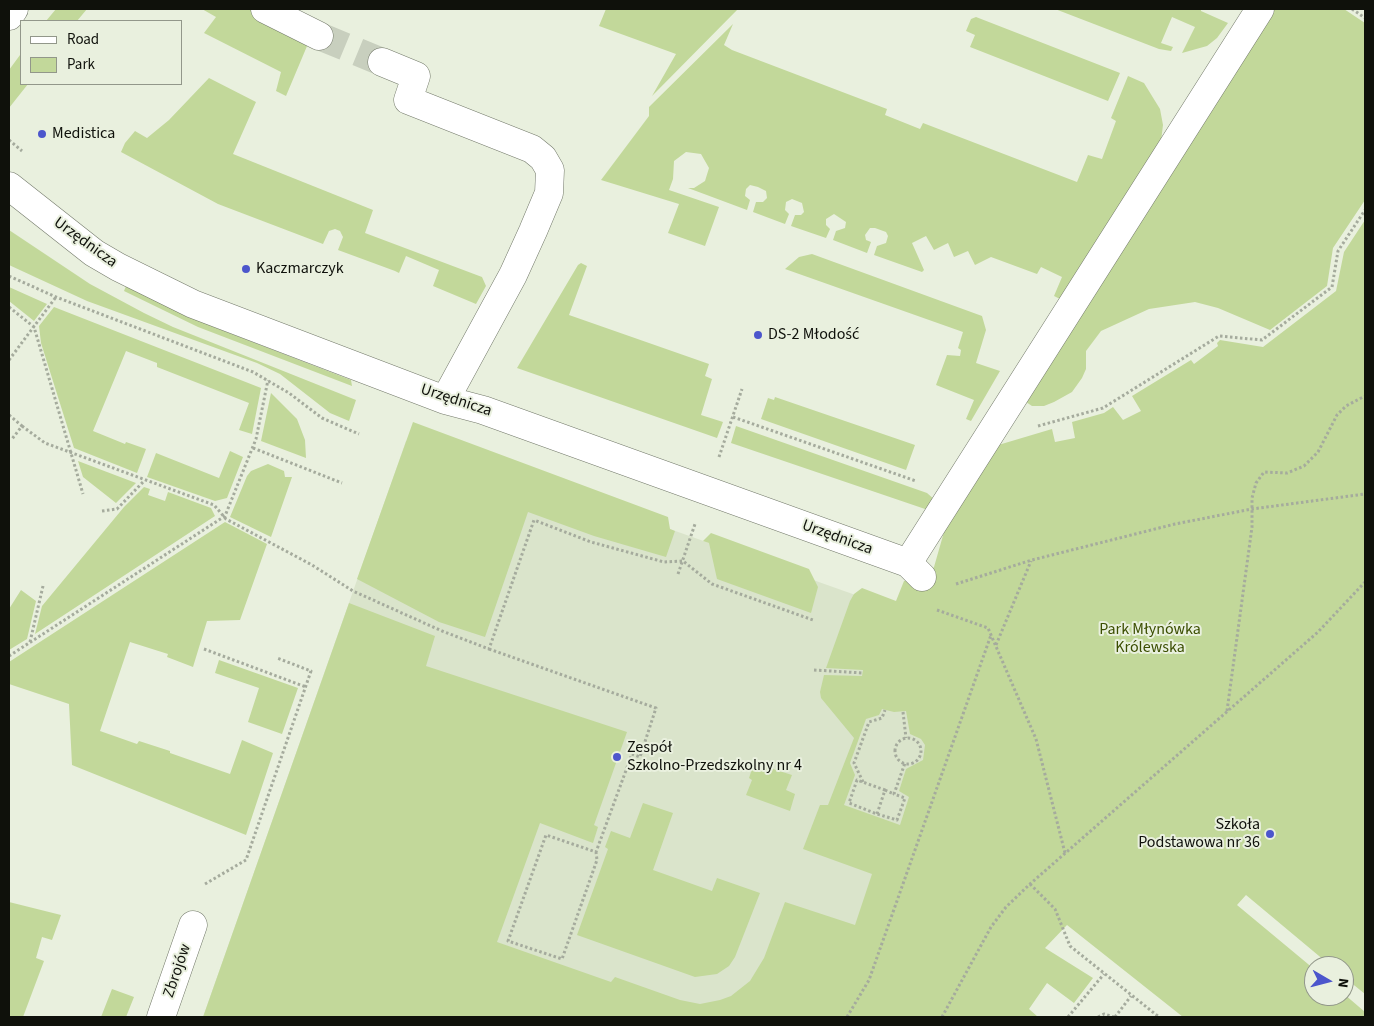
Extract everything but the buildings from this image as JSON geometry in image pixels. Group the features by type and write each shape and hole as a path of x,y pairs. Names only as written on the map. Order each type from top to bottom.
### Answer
{"street":[{"path":"9,16 14,9"},
{"path":"265,9 319,36"},
{"path":"921,577 985,442 1260,9"},
{"path":"382,62 416,76 408,100 532,149 543,158 550,170 549,193 533,231 512,275 445,400"},
{"name":"Urzędnicza","path":"9,186 94,253 135,275 233,321 445,400 483,410 921,577"},
{"name":"Zbrojów","path":"162,1017 193,925"}],"path":[{"path":"1352,9 1365,18"},
{"path":"9,140 24,152"},
{"path":"985,442 1103,408 1219,336 1262,340 1332,288 1338,251 1365,210"},
{"path":"9,276 56,297 254,372 322,418 359,434"},
{"path":"9,360 56,297"},
{"path":"9,307 34,327 83,494"},
{"path":"9,656 225,516 253,448 268,380"},
{"path":"724,441 742,389"},
{"path":"1227,711 1252,527 1253,491 1264,472 1287,473 1304,466 1318,452 1338,415 1346,406 1365,396"},
{"path":"9,415 45,443 214,505 225,516 354,590 442,631 656,708 640,757 632,754 596,852 597,860 562,959 508,941 546,834 596,852"},
{"path":"733,417 924,484"},
{"path":"12,440 22,426"},
{"path":"253,448 342,483"},
{"path":"102,511 117,509 144,480"},
{"path":"1065,853 1036,739 988,628 922,605 925,597 921,577 1032,560 1175,524 1252,509 1365,494"},
{"path":"489,649 534,520 591,542 664,562 683,561 712,584 813,620"},
{"path":"678,574 693,532"},
{"path":"996,646 1032,560"},
{"path":"942,1017 991,927 1006,907 1318,632 1365,582"},
{"path":"30,642 43,586"},
{"path":"847,1017 869,980 991,635"},
{"path":"204,649 306,686"},
{"path":"205,884 246,860 311,671 277,658"},
{"path":"814,670 863,673"},
{"path":"864,783 854,764 869,722 882,718 885,710"},
{"path":"903,712 906,738"},
{"path":"906,738 917,742 921,754 916,761 905,763 898,759 895,750 898,742 906,738"},
{"path":"894,794 905,763"},
{"path":"857,780 864,783 905,798 897,820 849,803 857,780"},
{"path":"877,814 885,790"},
{"path":"1030,884 1055,909 1070,946 1159,1017"},
{"path":"1068,1017 1104,974"},
{"path":"1098,1017 1104,1014 1115,1017 1131,996"}],"shaded area":[{"name":"Zespół Szkolno-Przedszkolny nr 4","path":"406,441 425,442 982,640 840,1017 203,1017"}],"green space":[{"path":"56,9 87,9 78,20 47,20"},
{"path":"202,9 249,9 310,39 286,96 276,91 281,72 204,33 216,17"},
{"path":"606,9 738,9 652,96 676,54 599,26"},
{"path":"1055,9 1201,9 1201,11 1228,23 1217,38 1207,46 1182,53 1195,27 1172,17 1161,43 1173,47 1171,51 1159,49"},
{"path":"1272,9 1344,9 1365,23 1365,200 1333,248 1327,286 1270,330 1218,308 1195,302 1149,309 1101,331 1086,351 1086,369 1072,392 1044,406 1032,406 1023,400"},
{"path":"976,17 1120,73 1108,101 970,47 975,35 966,31 971,19"},
{"path":"733,24 724,45 732,50 887,109 885,115 920,129 923,123 1077,182 1088,155 1102,159 1116,121 1111,118 1128,76 1144,83 1160,109 1163,125 1161,141 1062,300 1054,296 1062,277 1041,267 1037,274 991,257 975,265 968,251 954,257 948,243 934,250 926,236 912,243 924,270 922,272 874,255 877,246 886,243 888,236 886,232 875,228 870,228 865,235 866,240 871,242 867,253 833,240 836,231 845,228 846,222 834,214 826,219 826,225 830,229 826,238 791,226 795,215 801,215 804,212 802,203 792,199 786,202 785,210 789,214 785,224 753,212 756,202 763,202 767,198 766,191 758,187 750,185 746,189 745,196 750,200 747,210 688,188 694,188 705,181 709,168 701,154 686,152 674,161 673,179 669,190 719,207 705,246 668,233 679,204 601,180 649,116 649,107"},
{"path":"20,55 20,85 27,85 9,108 9,70"},
{"path":"209,78 256,102 233,154 373,210 365,233 482,277 486,286 476,304 433,286 439,270 406,256 399,273 338,250 343,237 340,231 335,229 329,231 323,244 218,204 121,152 125,143 135,131 147,138 169,120"},
{"name":"Park Młynówka Królewska","path":"1365,220 1365,994 1354,985 1354,956 1319,956 1246,895 1237,905 1304,961 1304,1006 1354,1006 1354,1003 1365,1012 1365,1017 1183,1017 1067,925 1045,948 1093,978 1074,1003 1047,983 1029,1009 1038,1017 203,1017 349,603 435,636 426,666 627,732 594,825 598,827 593,843 540,823 497,942 611,982 615,977 680,1000 700,1004 731,996 750,981 764,958 785,902 855,925 872,874 803,849 820,805 828,805 854,738 821,698 820,692 824,675 862,676 863,670 826,668 854,594 862,588 896,601 904,581 925,577 934,567 948,518 995,446 1052,429 1055,442 1075,438 1072,422 1104,413 1113,407 1123,420 1141,411 1132,396 1191,360 1194,364 1218,346 1217,343 1220,340 1263,347 1336,291 1344,252","holes":["882,709 894,712 906,711 910,734 921,739 925,745 923,760 906,769 899,791 909,797 900,825 844,805 855,775 850,763 866,719 879,715"]},
{"path":"9,230 90,284 144,313 173,327 356,400 349,421 330,413 280,374 257,363 87,301 9,265"},
{"path":"812,254 982,316 986,330 976,363 1000,371 971,421 966,419 974,400 936,385 947,355 960,356 961,350 958,348 963,332 785,269 799,257"},
{"path":"581,263 587,266 569,315 709,364 705,376 712,379 701,415 723,422 717,438 517,368 578,265"},
{"path":"126,286 214,327 351,380 352,386 198,327 124,291"},
{"path":"9,287 47,304 34,321 9,301"},
{"path":"54,307 261,388 252,434 239,430 249,403 157,367 157,363 126,351 93,431 125,444 126,442 146,449 137,473 74,448 41,343 39,326"},
{"path":"271,393 297,419 305,440 306,458 261,441"},
{"path":"775,397 915,445 906,470 761,419 768,398 774,400"},
{"path":"413,422 668,517 670,529 675,531 666,557 594,536 528,512 485,637 439,622 357,579"},
{"path":"736,426 927,493 935,500 928,510 731,443"},
{"path":"230,451 243,457 227,498 215,501 147,477 156,453 219,478"},
{"path":"78,461 136,483 116,503 83,477"},
{"path":"268,464 284,471 285,477 292,477 271,537 230,517 247,476 251,471"},
{"path":"144,487 150,489 148,495 165,501 168,492 211,508 215,516 35,634 42,606 124,507"},
{"path":"225,522 267,544 240,620 207,621 193,667 167,657 168,654 130,642 100,731 137,744 139,741 170,751 170,753 230,774 242,740 273,753 246,835 72,765 69,704 9,684 9,662"},
{"path":"711,533 809,569 818,587 811,613 717,579 709,543 703,541"},
{"path":"21,590 36,601 27,639 9,650 9,609"},
{"path":"219,660 298,688 282,734 248,722 259,688 215,673"},
{"path":"754,763 792,775 786,790 795,794 790,811 746,795 752,780 749,778"},
{"path":"643,803 673,813 653,870 712,891 717,878 760,893 735,957 729,966 717,974 695,977 577,935 608,849 605,847 611,831 630,838"},
{"path":"9,902 61,915 52,940 42,937 36,958 44,961 23,1017 9,1017"},
{"path":"112,989 134,997 126,1017 101,1017"}],"tunnel":[{"path":"319,36 382,62"}],"place":[{"name":"Medistica","path":"42,134"},
{"name":"Kaczmarczyk","path":"246,269"},
{"name":"DS-2 Młodość","path":"758,335"},
{"name":"Zespół Szkolno-Przedszkolny nr 4","path":"617,757"},
{"name":"Szkoła Podstawowa nr 36","path":"1270,834"}]}
